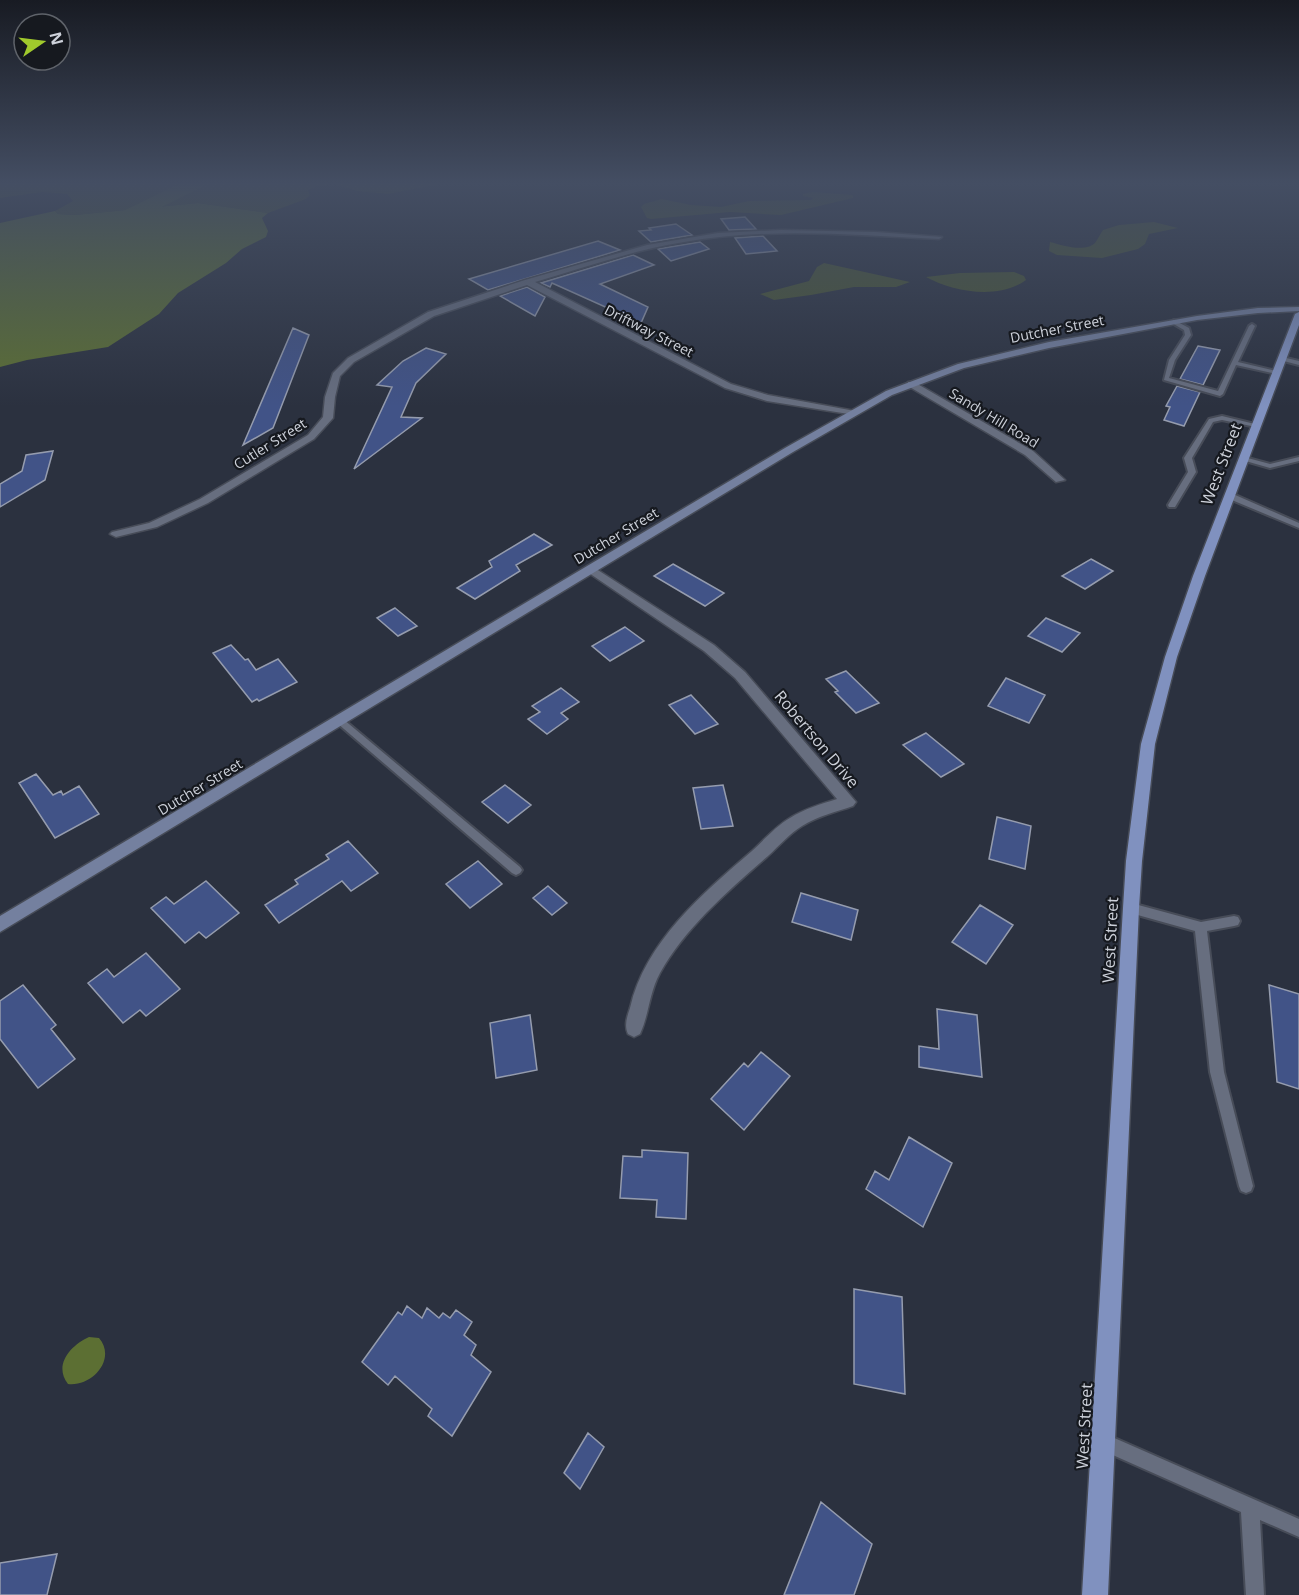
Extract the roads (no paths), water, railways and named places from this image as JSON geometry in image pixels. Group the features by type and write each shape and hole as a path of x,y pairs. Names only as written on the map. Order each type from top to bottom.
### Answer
{"main road":[{"name":"West Street","path":"1095,1595 1131,908 1134,861 1148,744 1171,657 1198,576 1256,425 1286,365 1299,312"}],"street":[{"path":"528,282 614,257"},
{"name":"Driftway Street","path":"528,282 728,386 767,398 852,413"},
{"name":"Cutler Street","path":"116,534 153,525 175,516 300,446 321,429 328,418 333,383 342,367 351,360 431,315 528,282"},
{"name":"Dutcher Street","path":"0,925 852,413 911,384 939,373 1019,352 1237,310 1299,312"},
{"name":"Sandy Hill Road","path":"911,384 1029,453 1060,480"},
{"name":"Robertson Drive","path":"590,569 692,634 740,675 848,802 818,811 795,822 733,878 677,934 653,969 641,998 634,1028"}],"lane":[{"path":"1174,322 1187,330 1188,335 1172,360 1166,379 1220,394 1252,326"},
{"path":"1234,363 1286,365"},
{"path":"1172,505 1192,472 1188,458 1191,450 1211,420 1222,418 1256,425"},
{"path":"1244,459 1270,466 1299,459"},
{"path":"1230,496 1299,526"},
{"path":"339,721 516,870"},
{"path":"1131,908 1201,927 1234,921"},
{"path":"1201,927 1217,1072 1246,1186"},
{"path":"1103,1442 1299,1528"},
{"path":"1250,1507 1255,1595"}],"waterway":[{"path":"0,280 46,257"}]}
